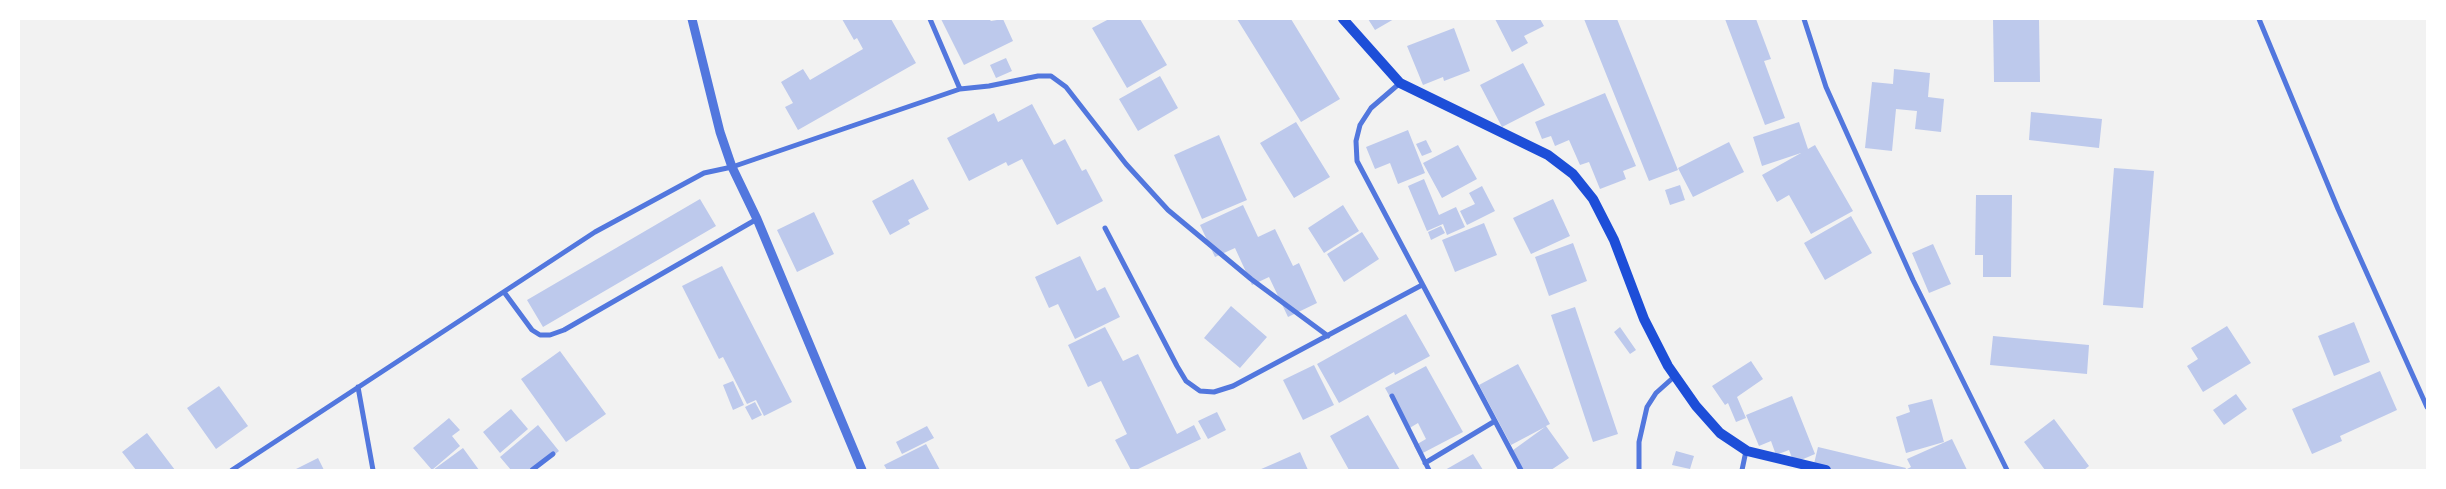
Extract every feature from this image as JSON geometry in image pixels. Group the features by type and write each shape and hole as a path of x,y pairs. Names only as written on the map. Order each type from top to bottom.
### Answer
{"main road":[{"path":"1343,19 1400,83 1548,155 1573,174 1593,199 1614,240 1644,319 1675,376 1696,406 1720,433 1746,451 1826,470"}],"street":[{"path":"692,19 720,132 732,167 758,219 862,470"},
{"path":"930,19 960,89"},
{"path":"1804,19 1826,87 1873,192 1917,288 2007,470"},
{"path":"2258,19 2338,209 2427,407"},
{"path":"232,470 595,232 704,173 732,167 960,89 989,86 1038,76 1050,76 1059,80 1126,164 1168,210 1250,279 1328,336"},
{"path":"1400,83 1371,108 1360,125 1356,141 1358,160 1422,285 1521,470"},
{"path":"504,292 532,330 540,335 550,335 564,330 758,219"},
{"path":"1105,228 1177,366 1186,380 1200,391 1214,392 1233,386 1422,285"},
{"path":"1639,470 1639,442 1647,407 1656,393 1675,376"},
{"path":"358,388 373,470"},
{"path":"1392,396 1429,470"},
{"path":"1425,463 1495,420"},
{"path":"1742,470 1746,451"},
{"path":"532,470 553,454"}],"building":[{"path":"842,19 891,19 916,63 798,130 785,107 793,103 781,82 803,69 810,80 863,49 857,38 854,40"},
{"path":"941,19 989,19 991,21 1003,19 1013,41 964,65"},
{"path":"1109,19 1140,19 1167,65 1127,88 1092,28"},
{"path":"1237,19 1291,19 1340,99 1301,122"},
{"path":"1368,19 1394,19 1375,30"},
{"path":"1495,19 1540,19 1544,26 1524,36 1528,43 1512,52"},
{"path":"1584,19 1617,19 1678,170 1649,181"},
{"path":"1725,19 1756,19 1771,59 1764,61 1785,118 1765,125"},
{"path":"1993,19 2039,19 2040,82 1994,82"},
{"path":"1454,28 1470,71 1444,81 1443,77 1423,85 1407,46"},
{"path":"1006,58 1012,71 996,78 990,65"},
{"path":"1523,63 1545,105 1502,127 1480,85"},
{"path":"1894,69 1930,73 1928,97 1944,99 1941,132 1915,129 1917,111 1896,109 1892,151 1865,148 1872,82 1893,84"},
{"path":"1160,76 1178,108 1138,131 1119,99"},
{"path":"1605,93 1636,166 1623,171 1626,179 1600,189 1589,162 1580,165 1569,140 1555,146 1551,136 1542,139 1535,122"},
{"path":"1032,104 1054,145 1065,139 1082,171 1086,169 1103,201 1057,225 1022,159 1008,166 1006,162 969,181 947,138 994,113 998,122"},
{"path":"2031,112 2102,119 2099,148 2029,140"},
{"path":"1296,122 1330,177 1294,198 1260,143"},
{"path":"1799,122 1808,149 1815,145 1853,211 1811,234 1789,195 1777,202 1762,175 1801,153 1762,166 1753,137"},
{"path":"1408,130 1425,173 1398,184 1390,163 1375,169 1366,147"},
{"path":"1219,135 1247,200 1202,219 1174,155"},
{"path":"1426,140 1432,152 1422,156 1416,144"},
{"path":"1729,142 1744,172 1693,197 1678,168"},
{"path":"1458,145 1477,179 1442,198 1423,163"},
{"path":"2114,168 2154,171 2143,308 2103,305"},
{"path":"913,179 929,209 908,220 910,224 890,235 872,201"},
{"path":"1424,179 1439,215 1456,207 1465,227 1447,235 1443,224 1427,231 1408,186"},
{"path":"1680,185 1685,200 1670,205 1665,190"},
{"path":"1482,186 1495,211 1467,225 1460,211 1475,204 1469,193"},
{"path":"1976,195 2012,195 2011,277 1983,277 1983,255 1975,255"},
{"path":"700,199 716,226 543,327 527,300"},
{"path":"1553,199 1570,236 1531,254 1513,218"},
{"path":"1243,205 1258,237 1275,229 1293,266 1299,263 1317,303 1288,317 1269,277 1252,285 1235,248 1215,257 1200,225"},
{"path":"1343,205 1359,231 1324,253 1308,228"},
{"path":"814,212 834,254 797,272 777,230"},
{"path":"1851,216 1872,253 1825,280 1804,243"},
{"path":"1484,223 1497,255 1455,272 1442,240"},
{"path":"1441,226 1445,233 1431,240 1428,232"},
{"path":"1362,232 1379,259 1344,282 1327,254"},
{"path":"1573,243 1587,281 1549,296 1535,257"},
{"path":"1933,244 1951,284 1929,293 1912,253"},
{"path":"1080,256 1097,291 1105,287 1120,317 1075,339 1058,304 1049,308 1035,277"},
{"path":"722,266 792,402 764,416 756,400 747,404 723,357 719,359 682,286"},
{"path":"1231,306 1267,337 1240,368 1204,338"},
{"path":"1575,307 1618,434 1593,442 1551,315"},
{"path":"1406,314 1430,356 1395,375 1394,372 1339,403 1317,364"},
{"path":"2354,322 2370,362 2334,376 2318,336"},
{"path":"2227,326 2251,363 2203,392 2187,366 2198,359 2191,348"},
{"path":"1105,327 1123,361 1138,354 1177,434 1194,425 1201,439 1136,470 1131,470 1115,440 1127,434 1101,381 1088,387 1068,345"},
{"path":"1620,327 1636,350 1630,354 1614,332"},
{"path":"1993,336 2089,345 2087,374 1990,365"},
{"path":"560,351 606,414 566,442 521,379"},
{"path":"1751,361 1763,379 1737,397 1746,418 1736,422 1728,403 1725,405 1712,386"},
{"path":"1518,364 1550,424 1546,426 1569,458 1551,470 1521,470 1509,453 1545,427 1511,445 1479,385"},
{"path":"1314,365 1334,405 1303,420 1283,380"},
{"path":"1426,366 1463,432 1419,455 1414,446 1426,439 1418,423 1408,429 1385,388"},
{"path":"2380,371 2397,410 2340,436 2342,441 2312,454 2292,409"},
{"path":"733,381 744,405 733,410 723,385"},
{"path":"219,386 248,426 216,449 187,408"},
{"path":"2236,394 2247,409 2224,425 2213,410"},
{"path":"1792,396 1815,454 1794,463 1789,450 1776,455 1771,441 1759,446 1746,415"},
{"path":"1932,399 1944,442 1906,453 1896,417 1910,412 1908,405"},
{"path":"755,402 762,415 752,420 745,407"},
{"path":"511,409 528,429 500,453 483,432"},
{"path":"1217,412 1226,430 1208,439 1198,421"},
{"path":"1368,415 1400,470 1349,470 1330,436"},
{"path":"449,418 460,430 452,436 460,446 432,470 413,448"},
{"path":"2054,419 2089,466 2084,470 2045,470 2024,442"},
{"path":"538,425 559,451 536,470 511,470 500,457"},
{"path":"927,426 934,438 902,454 896,442"},
{"path":"147,433 175,470 136,470 122,452"},
{"path":"1952,439 1967,470 1905,470 1911,467 1907,459"},
{"path":"926,444 940,470 887,470 884,465"},
{"path":"1818,447 1906,468 1905,470 1824,470 1813,468"},
{"path":"463,448 479,470 433,470"},
{"path":"1676,451 1694,456 1690,469 1672,465"},
{"path":"1300,452 1308,470 1259,470"},
{"path":"1473,454 1483,470 1445,470"},
{"path":"318,458 324,470 294,470"}]}
